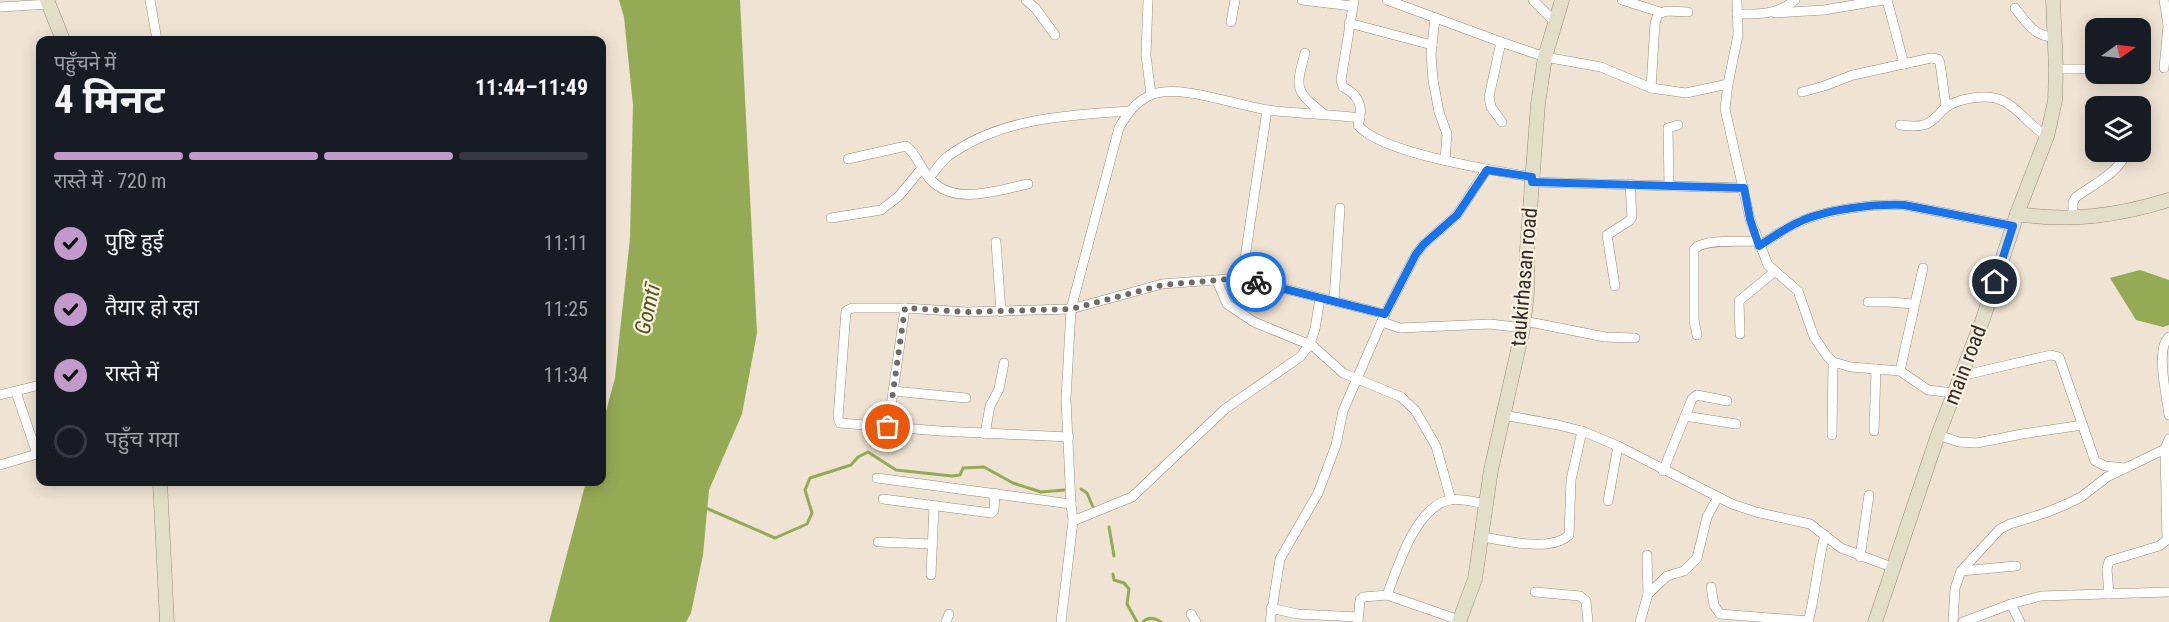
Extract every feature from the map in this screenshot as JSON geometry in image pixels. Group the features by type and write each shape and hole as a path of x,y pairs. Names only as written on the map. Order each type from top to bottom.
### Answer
{"main road":[{"name":"taukirhasan road","path":"1459,621 1475,579 1491,470 1524,325 1538,104 1545,57 1562,0"},
{"name":"main road","path":"1875,622 1938,435 1983,319 2015,220 2047,136 2055,101 2053,0"},
{"path":"48,2 61,36"},
{"path":"2015,220 2073,219 2140,209 2169,200"},
{"path":"160,486 167,622"}],"street":[{"path":"150,0 156,36"},
{"path":"1026,0 1036,9 1055,35"},
{"path":"1148,0 1146,55 1151,95"},
{"path":"1231,22 1235,0"},
{"path":"1302,0 1353,3 1341,80 1343,87 1358,97 1360,118 1358,125 1360,128 1400,148 1532,180 1744,188"},
{"path":"1387,0 1545,57 1601,67 1651,88 1686,93 1728,84"},
{"path":"1533,0 1555,22"},
{"path":"1622,0 1660,12 1688,12"},
{"path":"1737,0 1738,35 1725,109 1750,219 1768,266 1798,291 1814,337 1833,362 1851,367 1900,371 1928,390 1954,393"},
{"path":"1774,13 1795,0"},
{"path":"1737,14 1824,10 1885,0 1904,63"},
{"path":"2164,0 2168,26 2164,68"},
{"path":"0,7 48,2"},
{"path":"2015,8 2036,34 2046,38 2055,37"},
{"path":"1651,88 1655,23 1660,12"},
{"path":"1435,18 1432,45 1433,80 1439,112 1447,134 1445,160"},
{"path":"1349,23 1432,45"},
{"path":"1501,42 1489,97 1491,106 1502,122"},
{"path":"1305,53 1298,79 1299,86 1305,99 1324,114"},
{"path":"1802,92 1853,75 1931,58 1938,59 1946,107"},
{"path":"2056,69 2085,69"},
{"path":"1062,622 1073,521 1067,370 1071,309 1119,128 1129,111 1151,95 1167,91 1184,92 1267,110 1360,118"},
{"path":"1900,125 1924,125 1946,107 1958,102 1987,97 1996,98 2011,106 2034,129 2047,136"},
{"path":"1242,278 1267,110"},
{"path":"929,178 947,157 988,134 1019,124 1072,115 1129,111"},
{"path":"1669,185 1668,129 1678,125"},
{"path":"848,159 906,146 929,178 942,190 951,193 969,195 1028,184"},
{"path":"2073,219 2073,202 2076,197 2122,162"},
{"path":"831,218 881,210 899,196 922,168"},
{"path":"1270,622 1280,559 1317,493 1335,445 1342,411 1383,318 1416,254 1457,215 1487,170"},
{"path":"1615,286 1606,239 1611,231 1632,217 1630,184"},
{"path":"1697,335 1694,320 1694,250 1705,243 1758,243 1797,222 1821,213 1890,204 2015,220"},
{"path":"1334,301 1340,208"},
{"path":"996,242 1001,312"},
{"path":"1900,371 1923,268"},
{"path":"1740,334 1739,301 1774,272"},
{"path":"1069,437 985,434 843,424 839,421 846,311 852,308 905,308 966,312 1071,309 1162,285 1242,278 1334,301 1383,318 1400,328 1490,324 1524,325 1605,337 1635,338"},
{"path":"1216,281 1227,304 1254,322 1313,347 1343,373 1401,397 1415,410 1436,446 1451,500"},
{"path":"1073,521 1132,497 1225,408 1313,347 1320,298"},
{"path":"1868,302 1914,304"},
{"path":"888,427 905,308"},
{"path":"2169,337 2162,346 2162,356 2169,415"},
{"path":"1961,376 2051,355 2059,357 2095,461 2105,466 2125,468"},
{"path":"1832,435 1833,362"},
{"path":"985,434 990,406 999,389 1004,363"},
{"path":"1874,431 1876,369"},
{"path":"0,395 36,386"},
{"path":"893,391 966,398"},
{"path":"16,392 36,451"},
{"path":"1663,471 1692,399 1697,394 1727,400"},
{"path":"1504,415 1558,424 1582,431 1718,497 1756,512 1810,524 1841,548 1893,568"},
{"path":"1685,416 1736,424"},
{"path":"1938,435 1959,442 1977,443 2083,425"},
{"path":"1482,537 1553,544 1563,541 1569,535 1571,480 1582,431"},
{"path":"2109,594 2107,569 2109,561 2159,546 2167,540 2165,449 2169,439"},
{"path":"1608,501 1617,446"},
{"path":"1953,622 1955,588 1961,571 2000,529 2067,504 2107,477 2165,449"},
{"path":"0,465 36,454"},
{"path":"877,478 1071,504"},
{"path":"883,499 991,513 994,510 995,493"},
{"path":"1860,557 1869,495"},
{"path":"1648,594 1667,576 1684,571 1696,558 1707,517 1718,497"},
{"path":"1387,595 1400,562 1420,523 1435,507 1451,500 1486,504"},
{"path":"931,575 934,506"},
{"path":"1711,586 1720,614 1739,619 1808,621 1814,601 1818,561 1825,535"},
{"path":"878,542 933,544"},
{"path":"1640,622 1648,594 1647,555"},
{"path":"1961,571 2016,566"},
{"path":"1535,592 1580,596 1586,602 1588,622"},
{"path":"1963,622 2041,596 2169,594"},
{"path":"1271,608 1297,614 1358,619 1360,600 1363,597 1387,595 1459,621"},
{"path":"2012,604 2020,622"}],"water":[{"name":"Gomtī","path":"619,0 740,0 757,333 742,414 709,490 703,555 691,613 686,622 549,622 585,486 606,486 606,411 615,378 630,238 633,105 624,17"},
{"path":"2140,270 2169,280 2169,325 2163,327 2136,320 2110,278"}],"waterway":[{"path":"706,508 775,538 807,524 812,513 805,490 810,478 851,465 858,457 868,452 896,470 952,476 960,475 963,468 984,467 1013,483 1041,492 1064,490"},
{"path":"1081,489 1087,493 1093,507"},
{"path":"1109,527 1114,556"},
{"path":"1113,574 1114,580 1124,583 1129,589 1127,604 1137,622"},
{"path":"1143,622 1152,618 1161,622"}],"way so far":[{"path":"888,427 905,308 966,312 1071,309 1162,285 1242,278 1256,282"}],"route":[{"path":"1256,282 1385,314 1416,254 1457,215 1487,170 1532,177 1532,182 1744,188 1750,219 1759,246 1797,222 1821,213 1890,204 2013,226 1995,282"}]}
